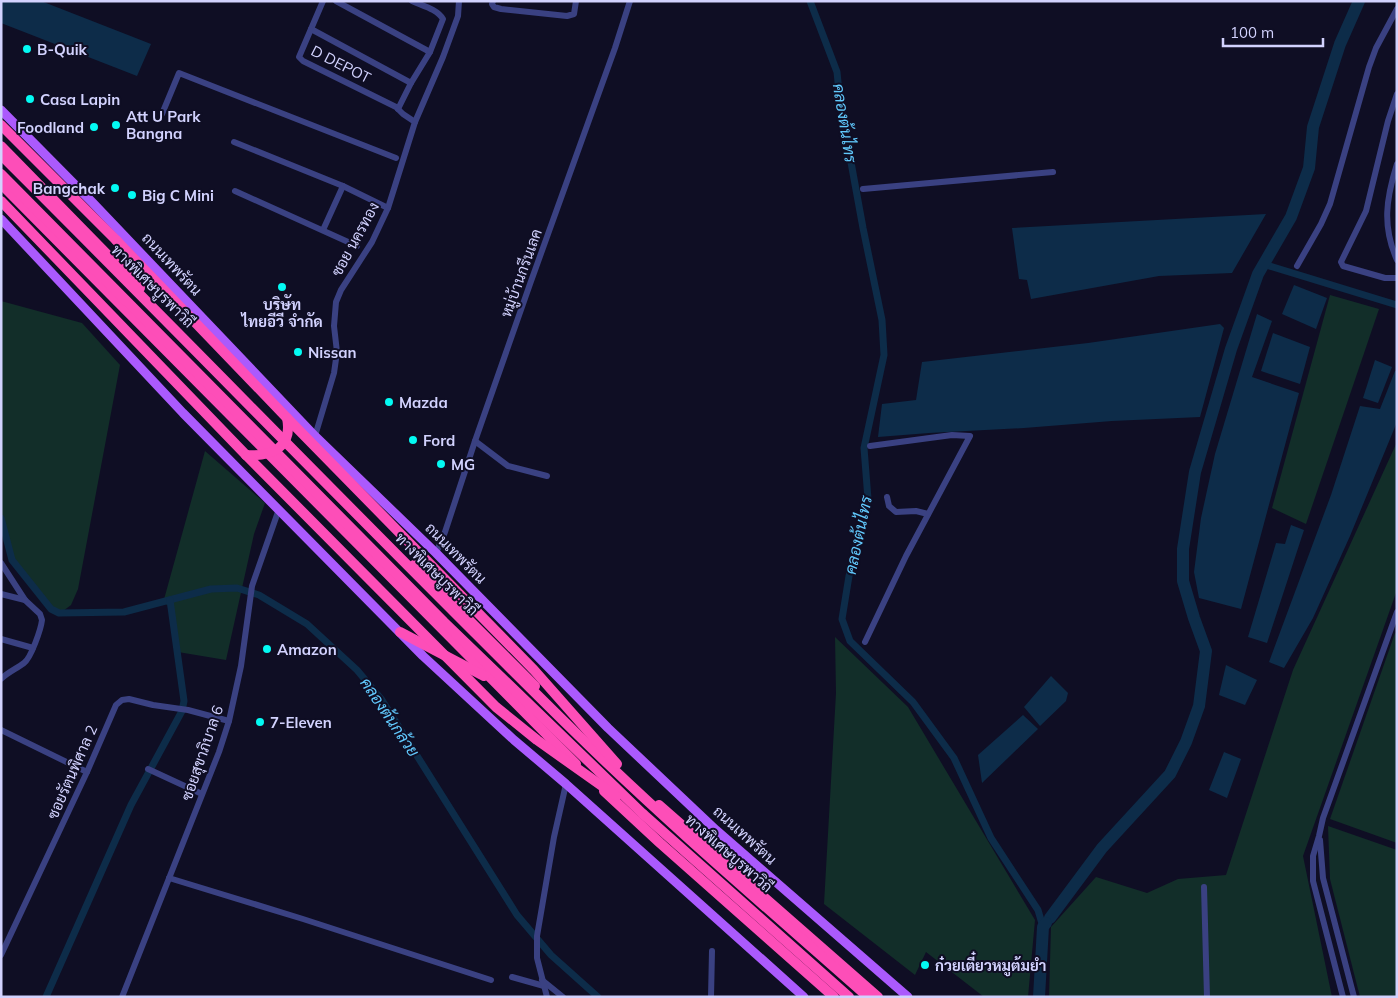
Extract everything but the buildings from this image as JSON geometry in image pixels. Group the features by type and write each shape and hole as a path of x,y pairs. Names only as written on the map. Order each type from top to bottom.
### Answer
{"highway":[{"path":"1,125 116,240 286,418 534,670 652,805"},
{"path":"1,146 348,501 490,640 570,722 656,803 878,997"},
{"name":"ทางพิเศษบูรพาวิถี","path":"1,155 580,737 652,805 868,997"},
{"name":"ทางพิเศษบูรพาวิถี","path":"1,174 444,622 643,814 849,997"},
{"path":"1,184 416,601 571,760 660,843 834,997"},
{"path":"1,201 246,455 496,707 537,740 643,814"},
{"path":"246,455 266,455 277,450 288,434 286,418"},
{"path":"400,632 492,680"}],"main road":[{"name":"ถนนเทพรัตน","path":"1,110 105,215 315,436 436,553 569,690 659,777 778,886 908,997"},
{"path":"1,219 183,413 423,656 798,995"}],"street":[{"name":"D DEPOT","path":"324,1 299,57 303,61 398,109 415,122"},
{"path":"336,1 430,52"},
{"path":"398,109 430,52 443,20 433,10 412,1"},
{"name":"ซอย นครทอง","path":"315,436 334,374 337,352 334,326 336,302 341,290 372,242 388,208 415,122 443,57 458,16 459,1"},
{"path":"493,1 494,7 501,9 567,16 574,14 576,1"},
{"name":"หมู่บ้านกรีนเลค","path":"436,553 445,532 475,441 630,1"},
{"path":"1297,266 1330,204 1369,68 1376,48 1397,9"},
{"name":"D DEPOT","path":"311,29 412,83"},
{"path":"440,30 451,35"},
{"path":"162,114 179,73 396,158"},
{"path":"1397,94 1384,136 1366,211 1341,262 1343,266 1385,278 1397,278"},
{"path":"234,142 343,186 388,208"},
{"path":"1397,164 1387,208 1387,227 1392,249 1397,260"},
{"path":"863,190 1053,172"},
{"path":"323,230 343,186"},
{"path":"235,191 357,246"},
{"path":"865,642 906,556 970,436 952,436 870,446"},
{"path":"475,441 508,466 547,476"},
{"path":"887,497 889,506 896,512 916,511 928,514"},
{"name":"ซอยสุขาภิบาล 6","path":"122,997 229,721 241,666 252,586 279,509"},
{"path":"1,563 26,600 40,614 42,620 33,648 26,662 11,670 1,679"},
{"path":"1,594 26,600"},
{"path":"1342,997 1313,881 1313,856 1320,836 1323,818 1394,626 1397,612"},
{"path":"1,639 33,648"},
{"name":"ซอยรัตนพิศาล 2","path":"1,955 87,772 116,705 122,700 129,699 174,709 188,710 229,721"},
{"path":"1,730 87,772"},
{"path":"148,769 202,794"},
{"path":"547,997 537,958 536,946 554,837 566,784"},
{"path":"1320,836 1323,878 1354,997"},
{"path":"169,878 491,980"},
{"path":"1204,887 1207,997"},
{"path":"711,997 712,951"},
{"path":"512,977 543,983 563,997"}],"green space":[{"path":"1330,295 1379,309 1306,524 1272,508"},
{"path":"1,301 82,323 120,365 78,589 71,605 63,611 49,607 12,561 1,530"},
{"path":"1397,442 1397,590 1303,856 1332,997 1049,997 1051,927 1096,877 1147,893 1178,879 1226,875 1293,670"},
{"path":"205,451 265,503 254,534 226,660 178,652 170,606 163,603"},
{"path":"1395,633 1397,634 1397,843 1330,819"},
{"path":"835,637 908,707 1035,920 1028,997 984,997 926,952 915,975 824,904 836,693"},
{"path":"1328,826 1397,850 1397,997 1360,997 1330,879"}],"water":[{"path":"1,1 41,1 151,44 137,76 1,23"},
{"path":"1266,214 1232,273 1159,276 1031,299 1027,280 1019,279 1012,228"},
{"path":"1294,285 1327,298 1316,329 1282,314"},
{"path":"1257,314 1272,321 1252,377 1299,393 1241,609 1199,598 1194,572 1201,518 1215,454"},
{"path":"1220,324 1224,328 1200,417 878,437 882,404 916,400 922,362 1088,343"},
{"path":"1273,333 1310,347 1300,384 1261,371"},
{"path":"1375,360 1392,367 1378,403 1363,398"},
{"path":"1395,371 1397,371 1397,422 1350,536 1313,618 1284,668 1269,662 1331,495 1360,406 1380,409"},
{"path":"1291,525 1304,530 1267,643 1248,637 1276,543 1285,544"},
{"path":"1226,665 1257,680 1245,705 1219,695"},
{"path":"1051,676 1068,693 1066,701 1040,726 1024,707"},
{"path":"1023,715 1038,729 982,783 978,755"},
{"path":"1224,752 1241,759 1227,798 1209,790"}],"waterway":[{"name":"คลองต้นไทร","path":"810,1 837,72 840,102 882,320 884,355 864,448 868,499 849,576 842,619 850,641 913,702 954,758 991,838 1038,910 1043,927"},
{"path":"1050,918 1102,848 1170,774 1186,742 1199,706 1206,651 1183,581 1183,549 1195,472 1231,349 1258,274 1291,217 1309,168 1313,127 1340,44 1359,1"},
{"path":"1263,264 1397,305"},
{"name":"คลองต้นกล้วย","path":"1,518 12,560 51,609 59,613 124,612 211,589 237,588 259,595 307,624 357,670 382,700 517,915 551,955 598,997"},
{"path":"46,997 131,805 182,711 184,701 170,600"},
{"path":"1039,997 1043,927 1046,923"}],"place":[{"name":"B-Quik","path":"27,49"},
{"name":"Casa Lapin","path":"30,99"},
{"name":"Att U Park Bangna","path":"116,125"},
{"name":"Foodland","path":"94,127"},
{"name":"Bangchak","path":"115,188"},
{"name":"Big C Mini","path":"132,195"},
{"name":"บริษัท ไทยอีวี จำกัด","path":"282,287"},
{"name":"Nissan","path":"298,352"},
{"name":"Mazda","path":"389,402"},
{"name":"Ford","path":"413,440"},
{"name":"MG","path":"441,464"},
{"name":"Amazon","path":"267,649"},
{"name":"7-Eleven","path":"260,722"},
{"name":"ก๋วยเตี๋ยวหมูต้มยำ","path":"925,965"}]}
